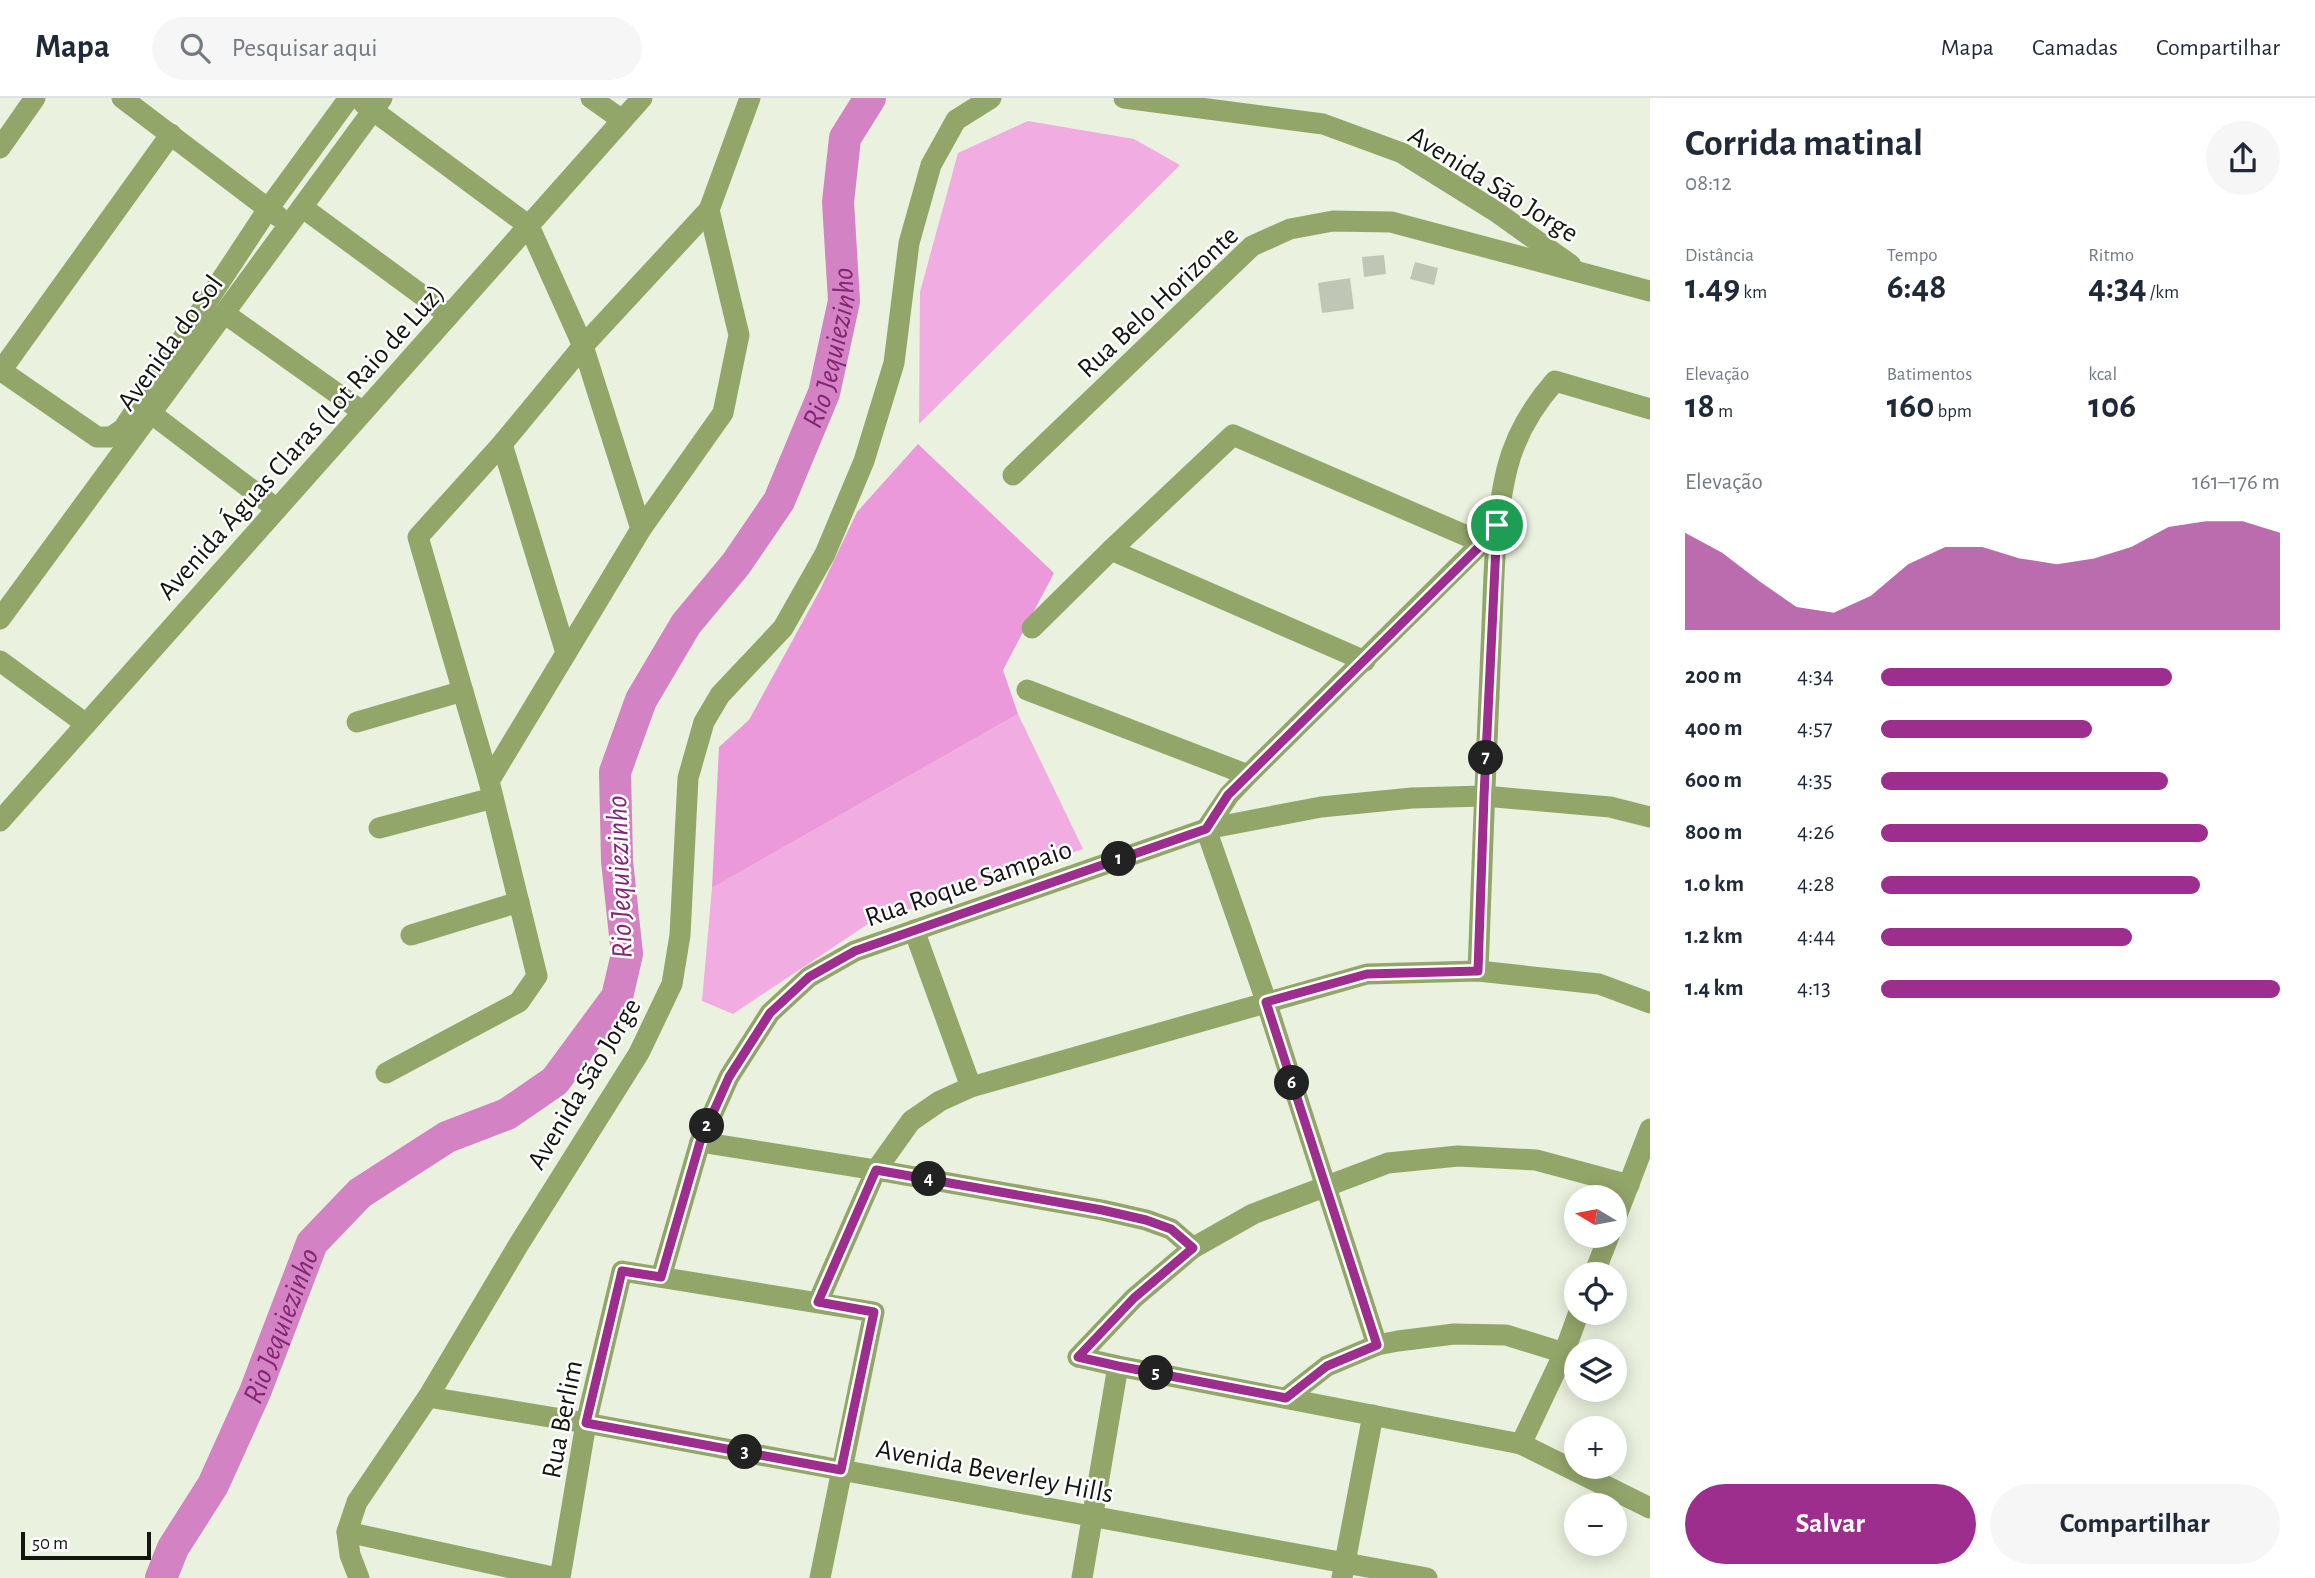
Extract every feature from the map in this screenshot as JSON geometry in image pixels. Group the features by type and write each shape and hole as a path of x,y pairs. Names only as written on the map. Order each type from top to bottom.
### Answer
{"street":[{"path":"0,148 35,98"},
{"path":"122,98 268,209 296,216 449,315"},
{"name":"Avenida do Sol","path":"0,619 144,409 268,209 349,98"},
{"path":"592,98 622,121"},
{"name":"Avenida Águas Claras (Lot Raio de Luz)","path":"0,821 642,98"},
{"path":"386,1073 519,1002 537,976 491,790 418,537 502,444 583,346 709,210 750,98"},
{"name":"Avenida São Jorge","path":"347,1532 357,1502 428,1397 519,1244 639,1053 672,984 680,935 688,778 704,722 720,695 783,628 825,554 864,461 894,363 909,243 931,165 956,120 991,98"},
{"name":"Avenida São Jorge","path":"1124,98 1322,124 1402,153 1495,211 1584,274"},
{"path":"371,103 528,226 583,346 641,529"},
{"name":"Avenida do Sol","path":"144,409 224,313 296,216 371,103"},
{"path":"171,134 0,371 97,437 111,436 144,409 277,509"},
{"path":"379,828 491,790 566,653 641,529 723,413 739,335 709,210"},
{"name":"Rua Belo Horizonte","path":"1013,475 1252,246 1290,229 1333,221 1391,222 1650,291"},
{"path":"224,313 363,412"},
{"path":"1478,971 1497,525 1507,468 1522,427 1539,399 1555,381 1650,409"},
{"path":"1032,628 1233,435 1483,543"},
{"path":"502,444 566,653"},
{"path":"1377,1345 1266,1002 1206,829 1228,795 1483,543 1497,525"},
{"path":"1111,550 1365,661"},
{"path":"0,661 86,724"},
{"path":"1027,690 1248,775"},
{"path":"357,722 463,691"},
{"name":"Rua Roque Sampaio","path":"661,1277 700,1142 729,1077 770,1013 809,977 855,951 1206,829 1321,807 1412,798 1484,796 1610,807 1650,817"},
{"path":"411,935 519,902"},
{"path":"914,930 971,1087"},
{"path":"818,1302 876,1170 911,1121 940,1101 971,1087 1367,974 1478,971 1599,984 1650,1003"},
{"path":"1650,1129 1629,1185 1536,1160 1458,1156 1388,1163 1254,1214 1193,1248 1134,1298 1078,1357 1521,1444 1650,1508"},
{"path":"700,1142 1102,1210 1171,1229 1193,1248"},
{"name":"Rua Berlim","path":"559,1578 586,1423 622,1271 661,1277"},
{"path":"661,1277 874,1312 820,1578"},
{"path":"1286,1398 1327,1366 1377,1345 1454,1334 1506,1335 1564,1353 1521,1444"},
{"path":"1082,1578 1118,1366"},
{"name":"Avenida Beverley Hills","path":"428,1397 586,1423 1092,1517 1344,1570 1427,1578"},
{"path":"1344,1570 1373,1415"},
{"path":"359,1578 350,1555 347,1532 534,1575 559,1578"}],"shaded area":[{"path":"1028,121 1134,139 1180,165 919,424 920,292 958,153"},
{"path":"918,444 1054,573 1003,670 1018,714 712,888 719,747 749,720 820,590 857,512"},
{"path":"1018,714 1083,849 868,924 733,1014 702,1001 712,888"}],"building":[{"path":"1384,255 1386,274 1364,277 1362,257"},
{"path":"1415,262 1438,268 1434,285 1410,279"},
{"path":"1350,278 1354,309 1322,313 1318,283"}],"waterway":[{"name":"Rio Jequiezinho","path":"161,1578 173,1548 213,1485 255,1392 312,1243 360,1193 447,1137 507,1114 555,1081 617,997 627,954 617,861 615,772 641,700 686,624 736,564 779,501 824,393 844,301 838,202 845,138 870,98"}],"route":[{"path":"1497,525 1478,971 1367,974 1266,1002 1377,1345 1327,1366 1286,1398 1078,1357 1134,1298 1193,1248 1185,1240 1171,1229 1102,1210 876,1170 818,1302 874,1312 841,1470 586,1423 622,1271 661,1277 700,1142 729,1077 770,1013 809,977 855,951 1206,829 1228,795 1483,543 1497,525"}]}
